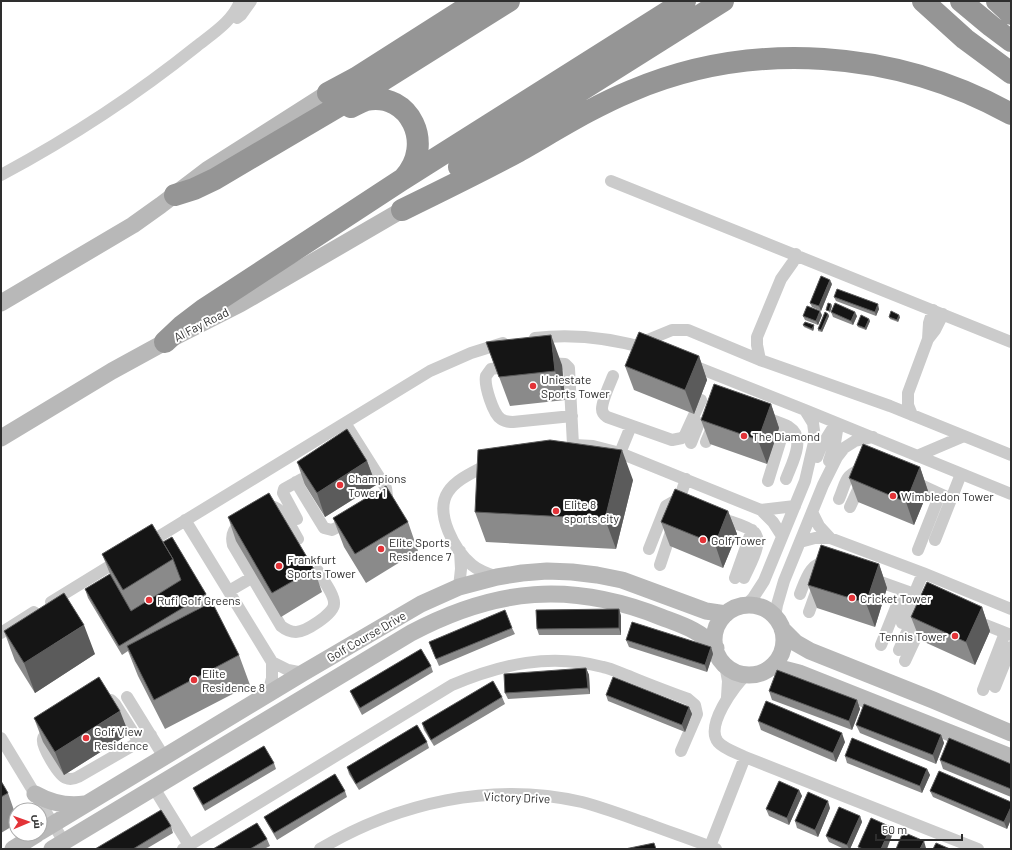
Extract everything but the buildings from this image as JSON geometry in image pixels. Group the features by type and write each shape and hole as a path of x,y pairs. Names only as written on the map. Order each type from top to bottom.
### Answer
{"highway":[{"path":"328,93 376,55 451,1"},
{"path":"328,93 356,78 477,1"},
{"path":"175,195 205,184 389,76 509,1"},
{"path":"165,342 191,318 400,181 685,1"},
{"path":"402,210 458,168 723,1"},
{"path":"923,1 965,39 1011,73"},
{"path":"961,1 1011,41"},
{"path":"997,1 1011,14"},
{"path":"402,210 507,157 609,101 659,80 699,68 723,64 774,58 800,58 826,59 877,65 952,86 976,96 1011,114"},
{"path":"308,124 334,116 365,100 380,100 395,105 407,114 411,120 419,141 415,163 411,170 400,181"}],"street":[{"path":"1,174 30,159 97,118 167,70 230,18 239,6 240,1"},
{"path":"218,29 231,23 242,15 250,1"},
{"path":"1,303 133,225 175,195 206,170 328,93"},
{"path":"610,181 791,252 1011,342"},
{"name":"Al Fay Road","path":"1,438 112,372 165,342 233,308 402,210"},
{"path":"760,360 757,337 781,278 793,262 791,252"},
{"path":"912,415 908,405 908,393 928,339 935,330 938,312"},
{"path":"635,345 672,330 688,330 760,360 890,406 1011,455"},
{"path":"1,633 430,371 457,358 492,346 519,340 563,336 586,336 609,339 635,345 662,354"},
{"path":"735,349 751,342 757,337"},
{"path":"492,346 498,368"},
{"path":"676,359 1011,494"},
{"path":"572,416 513,422 501,419 495,412 485,380 488,372 498,368 531,364 565,364 569,368 572,416 568,445 593,446 620,453 761,510 773,522 782,536"},
{"path":"613,376 602,406 603,412 607,417 672,440 677,440 685,434 718,376"},
{"path":"890,406 900,401 908,393"},
{"path":"691,443 708,395"},
{"path":"805,410 813,423 815,438 805,481 795,506 759,590 746,605 726,614 716,629 716,648 719,657 725,665 733,670 746,674 761,673 772,666 779,658 783,649 784,639 779,623 777,605 784,581 823,485 837,457 844,448 855,441 872,438"},
{"path":"751,412 785,426 793,431 798,440 798,445 786,479"},
{"path":"706,442 718,415"},
{"path":"345,423 387,492 384,503 374,508"},
{"path":"805,481 811,471 821,446 837,423"},
{"path":"823,485 824,473 834,450 837,423"},
{"path":"620,453 631,426"},
{"path":"768,481 785,426"},
{"path":"917,456 964,436"},
{"path":"347,454 360,447"},
{"path":"497,577 480,570 469,562 460,551 443,517 442,508 444,500 450,489 459,481 502,457"},
{"path":"839,499 849,475 874,466 850,507"},
{"path":"299,517 283,495 283,491 315,472"},
{"path":"918,550 945,496 961,474"},
{"path":"901,476 945,496"},
{"path":"660,566 686,479"},
{"path":"291,485 324,528 328,530 337,529 362,515"},
{"path":"935,540 945,496"},
{"path":"649,549 666,506 669,503 679,503 694,509"},
{"path":"298,539 281,511 275,506 264,507 237,526 234,529 232,537 233,545 281,626 286,630 296,632 302,631 328,615 334,608 334,599 318,571"},
{"path":"761,510 795,506"},
{"path":"812,512 819,526 830,538"},
{"path":"708,514 752,530 758,538 758,545 740,578"},
{"path":"185,520 272,662 272,678 268,694"},
{"path":"800,542 815,538 830,538 928,575 1011,609"},
{"path":"459,587 461,569 460,551"},
{"path":"800,594 809,573 813,568 828,561 837,565 828,569 824,574 809,612"},
{"name":"Golf Course Drive","path":"48,827 164,756 421,604 459,587 497,577 522,573 547,571 572,572 622,580 706,611 726,614"},
{"path":"905,661 920,599 928,575"},
{"path":"863,576 920,599"},
{"path":"229,591 253,577"},
{"name":"Golf Course Drive","path":"58,845 411,633 457,611 482,603 529,595 575,595 620,603 650,612 692,629 701,634 716,648"},
{"path":"890,647 920,599"},
{"path":"746,605 762,608 779,623 796,643 810,651 933,700 1011,734"},
{"path":"961,614 1008,634 989,688 1011,647"},
{"path":"340,676 336,669 338,661 376,636 382,627"},
{"path":"154,788 186,847 452,685 500,667 525,662 551,660 576,661 604,667 692,702 697,709 697,714 681,751"},
{"path":"272,662 288,670 303,673"},
{"path":"725,665 728,681 727,697"},
{"path":"772,666 799,672 1011,757"},
{"path":"1006,681 1011,669"},
{"path":"746,674 727,697 715,726 715,738 723,746 745,757 978,849"},
{"path":"127,697 164,756"},
{"path":"99,700 108,699 115,704 139,742"},
{"path":"60,724 44,735 43,746 61,776 70,779 78,777 151,735"},
{"path":"1,738 35,802 44,800 70,805 87,804"},
{"path":"712,848 745,757"},
{"name":"Victory Drive","path":"320,849 358,829 400,811 428,804 485,795 549,797 581,802 617,813 712,848"},
{"path":"48,839 58,845"},
{"name":"Golf Course Drive","path":"13,849 24,842"}],"place":[{"name":"Uniestate Sports Tower","path":"533,386"},
{"name":"The Diamond","path":"744,436"},
{"name":"Champions Tower 1","path":"340,485"},
{"name":"Wimbledon Tower","path":"893,496"},
{"name":"Elite 8 sports city","path":"556,511"},
{"name":"Golf Tower","path":"703,540"},
{"name":"Elite Sports Residence 7","path":"381,549"},
{"name":"Frankfurt Sports Tower","path":"279,566"},
{"name":"Cricket Tower","path":"852,598"},
{"name":"Rufi Golf Greens","path":"149,600"},
{"name":"Tennis Tower","path":"955,636"},
{"name":"Elite Residence 8","path":"194,680"},
{"name":"Golf View Residence","path":"86,738"}]}
